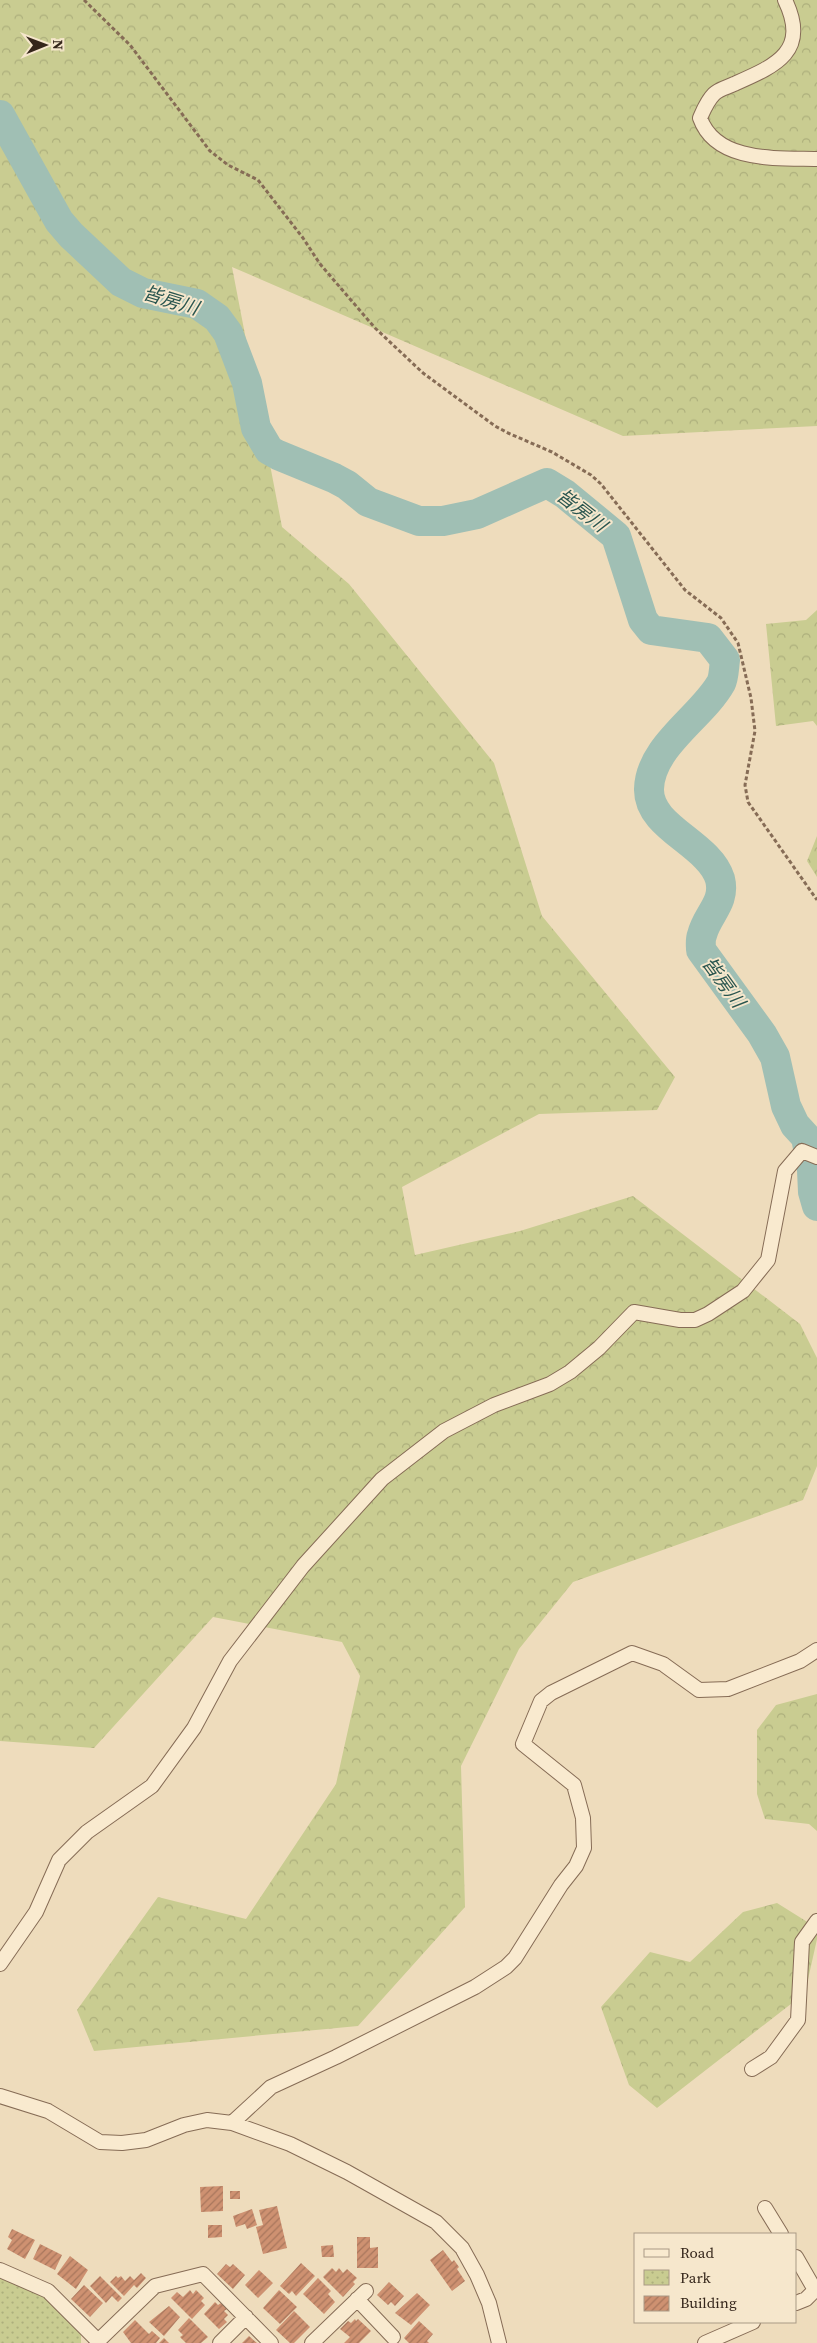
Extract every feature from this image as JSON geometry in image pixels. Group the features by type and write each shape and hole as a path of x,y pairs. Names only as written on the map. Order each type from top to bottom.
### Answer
{"street":[{"path":"785,0 791,13 793,32 790,48 772,67 715,93 705,105 700,118 705,132 722,145 754,157 817,159"},
{"path":"0,1964 36,1912 59,1860 87,1832 152,1786 194,1728 230,1661 303,1566 382,1479 444,1431 494,1405 550,1384 570,1372 599,1348 634,1312 680,1320 696,1320 743,1291 768,1260 785,1171 802,1151 812,1155"},
{"path":"232,2123 270,2087 336,2057 475,1987 506,1968 515,1958 561,1885 576,1866 584,1848 583,1818 574,1785 523,1744 541,1702 546,1697 632,1653 663,1664 699,1690 718,1690 728,1689 800,1661 817,1650"},
{"path":"752,2069 772,2056 798,2020 802,1942 817,1921"},
{"path":"0,2096 48,2111 100,2142 122,2143 146,2140 184,2125 207,2120 232,2123 290,2144 347,2172 436,2222 462,2248 477,2275 488,2303 499,2343"},
{"path":"765,2208 780,2233"},
{"path":"797,2259 816,2289 806,2299 797,2303"},
{"path":"0,2270 48,2291 97,2342 155,2286 203,2274 272,2343"},
{"path":"312,2343 362,2295 393,2337"},
{"path":"220,2343 246,2317"},
{"path":"707,2342 752,2323"}],"path":[{"path":"84,0 130,45 210,151 228,165 258,180 303,238 320,264 375,328 423,373 495,426 552,452 591,475 601,484 685,590 721,618 738,643 752,698 755,731 745,785 748,802 817,900"}],"green space":[{"path":"0,0 817,0 817,426 623,436 232,267 282,527 349,584 494,763 542,916 675,1077 657,1110 539,1114 402,1187 415,1255 520,1231 633,1196 800,1324 817,1358 817,1466 803,1500 573,1582 519,1649 461,1766 465,1907 358,2026 94,2051 77,2010 158,1897 246,1919 336,1784 360,1676 342,1642 213,1617 94,1748 0,1741"},
{"path":"817,610 817,726 813,721 776,726 766,624 806,620"},
{"path":"817,836 817,877 807,861"},
{"path":"817,1694 817,1831 809,1824 765,1819 757,1794 757,1730 776,1705"},
{"path":"777,1903 817,1928 817,1939 805,1993 657,2108 629,2085 601,2007 650,1952 690,1962 743,1912"},
{"path":"0,2276 44,2295 81,2334 81,2343 0,2343"}],"building":[{"path":"223,2186 223,2211 201,2212 200,2187"},
{"path":"230,2191 240,2191 240,2199 230,2199"},
{"path":"277,2206 287,2248 263,2254 256,2227 263,2225 259,2210"},
{"path":"252,2209 257,2225 247,2229 245,2224 236,2227 233,2216"},
{"path":"208,2225 222,2225 222,2237 208,2238"},
{"path":"12,2229 35,2240 25,2259 7,2249 12,2240 8,2237"},
{"path":"357,2237 370,2237 370,2248 378,2247 378,2268 357,2268"},
{"path":"40,2244 62,2255 55,2270 33,2259"},
{"path":"333,2245 334,2257 322,2257 321,2246"},
{"path":"443,2250 452,2262 454,2260 459,2267 457,2269 465,2281 452,2291 430,2260"},
{"path":"70,2256 88,2270 76,2289 57,2274"},
{"path":"301,2263 315,2276 296,2296 292,2291 289,2294 280,2286"},
{"path":"226,2264 230,2267 233,2264 245,2275 233,2289 217,2274"},
{"path":"332,2268 336,2272 339,2268 343,2273 347,2269 357,2278 353,2282 355,2284 343,2297 323,2277"},
{"path":"259,2270 273,2283 258,2298 245,2285"},
{"path":"141,2273 146,2278 137,2288 134,2285 124,2296 110,2282 116,2276 118,2278 121,2276 125,2281 130,2276 134,2280"},
{"path":"100,2276 122,2298 118,2302 112,2296 106,2303 90,2286"},
{"path":"318,2278 331,2291 328,2294 335,2302 324,2314 303,2294"},
{"path":"389,2282 404,2296 395,2306 391,2302 388,2305 377,2295"},
{"path":"84,2285 103,2303 90,2317 71,2299"},
{"path":"190,2290 193,2294 196,2290 204,2298 201,2301 205,2305 192,2319 171,2298 177,2292 183,2297"},
{"path":"279,2290 297,2307 280,2324 263,2308"},
{"path":"417,2293 430,2305 411,2325 395,2313"},
{"path":"215,2302 218,2305 221,2303 227,2309 224,2311 228,2315 224,2319 227,2322 219,2329 204,2314"},
{"path":"169,2306 180,2317 164,2336 149,2322"},
{"path":"294,2311 310,2327 294,2343 290,2343 276,2330"},
{"path":"189,2318 208,2337 201,2343 186,2343 180,2337 183,2335 178,2330"},
{"path":"355,2319 356,2321 358,2319 371,2331 359,2343 344,2343 350,2337 340,2329 348,2321 351,2323"},
{"path":"135,2320 149,2334 152,2331 160,2338 156,2343 131,2343 123,2332"},
{"path":"419,2321 433,2334 427,2341 429,2343 409,2343 404,2338"},
{"path":"249,2336 257,2343 242,2343"},
{"path":"164,2338 169,2343 159,2343"}],"waterway":[{"name":"皆房川","path":"0,115 59,221 71,235 121,282 143,293 197,304 217,318 228,333 247,383 256,428 269,450 334,478 347,485 368,502 419,521 443,521 477,514 547,483 565,494 616,536 643,620 651,630 708,638 725,660 721,683 658,759 652,773 649,789 651,803 668,825 704,855 714,866 720,879 720,895 704,928 701,950 762,1034 775,1057 786,1106 795,1125 806,1137 812,1170 813,1192 817,1206"}]}
